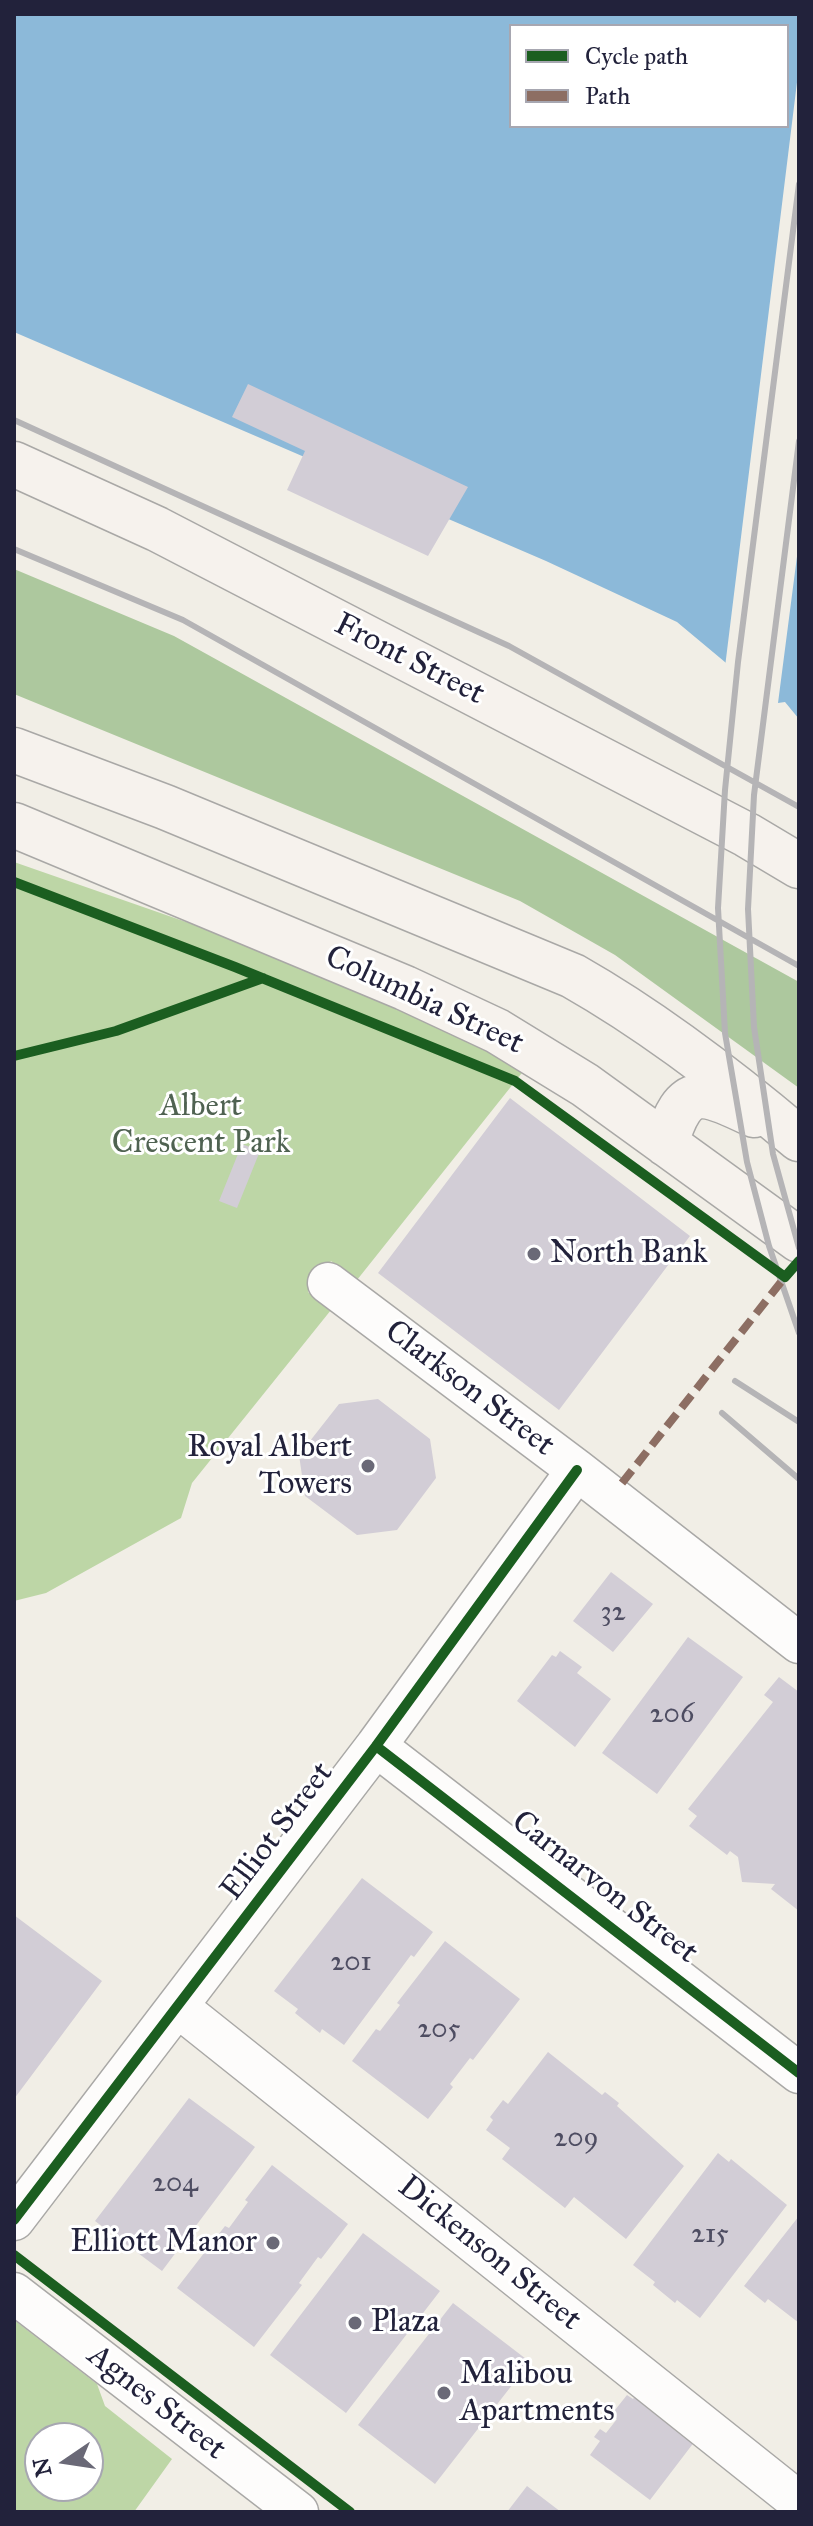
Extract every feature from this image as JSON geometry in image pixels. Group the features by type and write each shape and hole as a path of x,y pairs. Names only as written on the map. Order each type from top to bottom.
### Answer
{"street":[{"name":"Front Street","path":"14,464 157,529 733,827 799,866"},
{"path":"14,750 165,807 573,976 662,1031 794,1135"},
{"name":"Columbia Street","path":"14,825 450,1008 497,1031 585,1085 799,1240"},
{"path":"666,1144 680,1106 702,1095 720,1099 794,1135"},
{"name":"Clarkson Street","path":"328,1283 577,1470 799,1643"},
{"name":"Elliot Street","path":"14,2220 376,1746 577,1470"},
{"name":"Carnarvon Street","path":"376,1746 799,2073"},
{"name":"Dickenson Street","path":"178,2007 795,2502"},
{"name":"Agnes Street","path":"14,2293 298,2512"}],"green space":[{"path":"14,569 174,636 799,982 799,1088 615,955 520,901 14,694"},
{"name":"Albert Crescent Park","path":"14,862 278,954 529,1064 357,1280 331,1261 308,1292 331,1310 192,1483 181,1518 46,1593 14,1601"},
{"path":"14,2320 97,2384 105,2406 172,2459 134,2512 14,2512"}],"water":[{"path":"14,14 799,14 799,737 792,718 677,622 546,561 14,332"}],"pier":[{"path":"799,66 799,541 778,703 785,702 799,719 799,741 795,739 788,720 725,667"}],"building":[{"path":"248,384 468,487 428,556 287,490 305,451 232,417"},
{"name":"North Bank","path":"510,1098 690,1236 559,1410 378,1273"},
{"path":"242,1144 260,1151 237,1208 219,1201"},
{"name":"Royal Albert Towers","path":"378,1399 430,1439 436,1478 397,1530 357,1535 305,1496 299,1455 339,1404"},
{"path":"611,1572 653,1604 613,1652 573,1621"},
{"path":"688,1637 743,1677 657,1794 602,1753"},
{"path":"560,1651 582,1667 577,1673 611,1699 575,1747 517,1701 552,1655 556,1657"},
{"path":"779,1677 799,1692 799,1911 771,1889 775,1884 742,1882 738,1857 730,1851 727,1855 689,1826 697,1816 688,1809 773,1702 764,1695"},
{"path":"362,1878 433,1932 414,1957 411,1955 344,2045 322,2029 320,2033 295,2013 298,2009 274,1991"},
{"path":"14,1915 102,1981 14,2099"},
{"path":"445,1941 520,1999 473,2060 470,2058 450,2084 453,2087 428,2119 352,2061 376,2029 380,2031 400,2005 397,2003"},
{"path":"548,2052 602,2095 605,2092 619,2103 617,2106 684,2166 626,2239 574,2197 565,2208 502,2159 510,2148 486,2130 493,2120 490,2117 503,2100 508,2104"},
{"path":"189,2098 255,2147 162,2271 95,2221"},
{"path":"718,2153 729,2162 731,2159 787,2205 700,2318 677,2300 675,2303 633,2265"},
{"name":"Elliott Manor","path":"272,2165 348,2224 321,2259 318,2257 299,2283 302,2285 254,2347 177,2288 225,2226 229,2228 248,2202 245,2200"},
{"path":"799,2216 799,2323 768,2299 765,2303 744,2286"},
{"name":"Plaza","path":"363,2233 440,2291 346,2413 270,2355"},
{"name":"Malibou Apartments","path":"453,2303 530,2362 435,2484 358,2425"},
{"path":"627,2395 633,2399 636,2395 695,2441 650,2500 590,2455 600,2441 594,2437 600,2429 606,2433 617,2419 611,2415"},
{"path":"527,2486 561,2512 507,2512"}],"railway":[{"path":"799,184 738,662 725,790 718,908 725,1033 747,1162 769,1246 799,1333"},
{"path":"14,420 509,646 799,807"},
{"path":"799,441 754,795 748,909 754,1027 773,1154 799,1248"},
{"path":"14,549 183,620 799,966"},
{"path":"735,1381 799,1422"},
{"path":"722,1413 799,1479"}],"marked path":[{"path":"622,1483 785,1277"}],"cycle path":[{"path":"14,882 235,967 515,1081 785,1277 799,1261"},
{"path":"14,1056 116,1031 263,978"},
{"path":"14,2220 376,1746 577,1470"},
{"path":"376,1746 799,2073"},
{"path":"14,2255 350,2512"}],"place":[{"name":"North Bank","path":"534,1254"},
{"name":"Royal Albert Towers","path":"368,1466"},
{"name":"Elliott Manor","path":"273,2243"},
{"name":"Plaza","path":"355,2323"},
{"name":"Malibou Apartments","path":"444,2393"}]}
